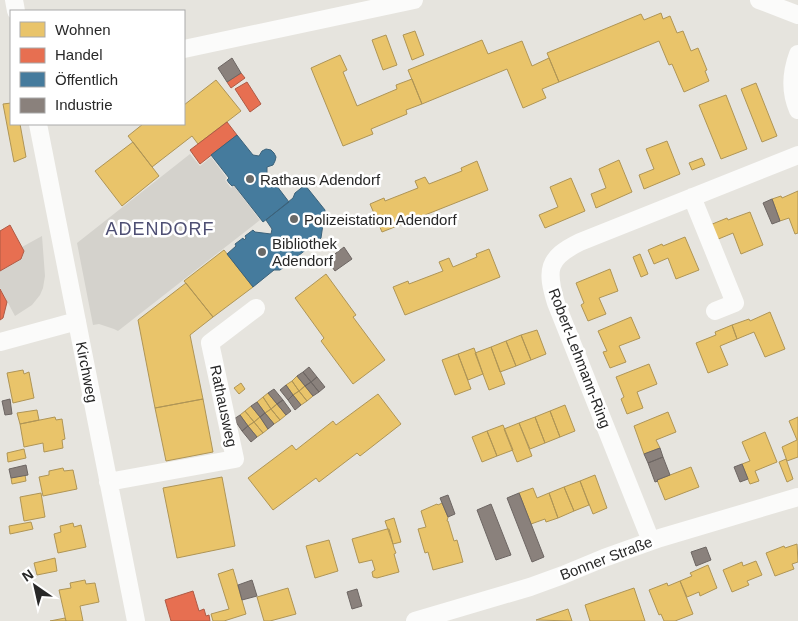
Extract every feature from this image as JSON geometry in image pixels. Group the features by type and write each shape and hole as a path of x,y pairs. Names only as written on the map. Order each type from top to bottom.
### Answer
{"street":[{"path":"185,49 414,0"},
{"path":"758,0 798,15"},
{"path":"798,54 792,74 792,88 798,110"},
{"name":"Kirchweg","path":"38,125 136,621"},
{"name":"Robert-Lehmann-Ring","path":"651,541 556,303 551,287 550,267 560,254 568,248 798,155"},
{"path":"692,197 735,303 715,311"},
{"name":"Rathausweg","path":"108,482 235,459 210,343 256,308"},
{"path":"0,342 77,321"},
{"name":"Bonner Straße","path":"415,621 530,587 651,541 798,497"}],"shaded area":[{"path":"190,154 200,166 211,157 227,178 225,180 231,188 234,186 260,220 118,331 99,324 93,325 77,243"},
{"path":"42,236 45,276 43,288 32,305 15,316 0,288 0,271 22,259 24,251 22,247"}],"building: Wohnen":[{"path":"661,13 663,19 670,16 677,33 683,31 691,51 698,48 707,70 705,71 709,81 684,92 672,64 669,65 659,41 559,82 547,53 641,14 644,20"},
{"path":"415,31 424,55 412,60 403,35"},
{"path":"386,35 397,65 383,70 372,40"},
{"path":"482,40 488,54 522,41 532,66 549,58 559,82 542,89 546,98 523,108 507,69 422,104 408,70"},
{"path":"340,55 347,70 343,72 357,106 397,89 396,85 412,79 422,104 406,110 407,114 371,129 373,134 343,146 311,68"},
{"path":"216,80 241,111 198,144 192,136 152,167 128,136 142,125 185,125 185,104"},
{"path":"756,83 777,136 762,142 741,89"},
{"path":"726,95 747,149 721,159 699,105"},
{"path":"10,103 10,125 20,125 26,157 14,162 3,104"},
{"path":"667,141 680,174 644,189 639,175 654,169 646,149"},
{"path":"133,142 159,176 122,206 95,171"},
{"path":"702,158 705,165 692,170 689,163"},
{"path":"619,160 632,192 596,208 591,194 606,188 599,169"},
{"path":"477,161 488,190 382,232 370,204 384,198 385,201 418,188 415,181 425,177 429,184 462,171 461,168"},
{"path":"571,178 585,211 545,228 539,215 558,207 550,187"},
{"path":"798,191 798,233 795,234 789,218 780,221 772,199 781,196 782,198"},
{"path":"750,212 763,245 741,254 733,233 716,240 710,225"},
{"path":"685,237 699,270 676,279 668,258 654,264 648,250"},
{"path":"489,249 500,277 405,315 393,287 408,281 409,284 443,271 439,262 449,258 453,267 477,257 476,254"},
{"path":"224,250 253,287 213,317 184,281"},
{"path":"640,254 648,274 641,277 633,257"},
{"path":"610,269 618,291 599,298 606,314 588,321 581,305 584,303 576,283"},
{"path":"326,274 356,315 353,317 385,360 353,384 321,341 324,338 295,298"},
{"path":"186,283 213,317 190,335 203,399 155,408 138,320"},
{"path":"770,312 785,349 765,357 754,332 737,339 732,325 749,319 750,321"},
{"path":"631,317 640,338 619,346 626,362 610,368 603,352 607,351 598,331"},
{"path":"732,325 737,339 720,346 728,365 708,373 696,343 716,335 715,332"},
{"path":"537,330 546,354 531,360 521,335"},
{"path":"521,335 531,360 516,366 506,341"},
{"path":"506,341 516,366 500,372 491,347"},
{"path":"491,347 505,384 489,390 475,353"},
{"path":"474,348 483,374 468,380 458,354"},
{"path":"458,354 471,389 455,395 442,360"},
{"path":"649,364 657,384 637,392 643,408 627,414 621,399 624,397 616,377"},
{"path":"23,370 24,374 29,372 34,398 13,403 7,373"},
{"path":"297,376 305,386 299,391 292,381"},
{"path":"292,381 299,391 293,395 286,385"},
{"path":"241,383 245,389 239,394 234,388"},
{"path":"305,386 313,396 307,401 299,391"},
{"path":"299,391 307,401 301,405 293,395"},
{"path":"268,393 277,404 271,409 263,397"},
{"path":"378,394 401,424 360,456 357,453 319,482 316,478 273,510 248,478 292,445 296,450 333,421 336,425"},
{"path":"263,397 271,409 265,413 257,402"},
{"path":"203,399 213,452 166,461 155,408"},
{"path":"277,404 286,415 280,420 271,409"},
{"path":"565,405 575,431 560,437 550,411"},
{"path":"251,406 260,417 254,422 245,411"},
{"path":"271,409 280,420 274,424 265,413"},
{"path":"37,410 39,420 20,424 17,413"},
{"path":"245,411 254,422 248,426 240,415"},
{"path":"550,411 560,437 545,443 535,417"},
{"path":"668,412 676,432 656,440 660,448 644,454 634,426"},
{"path":"55,417 56,420 62,419 65,439 62,440 63,448 44,452 43,443 24,447 20,424"},
{"path":"260,417 268,429 263,433 254,422"},
{"path":"535,417 545,443 530,449 519,423"},
{"path":"798,417 798,457 787,461 782,447 797,440 789,421"},
{"path":"254,422 263,433 257,437 248,426"},
{"path":"519,423 532,456 517,462 504,429"},
{"path":"503,425 513,450 497,456 487,431"},
{"path":"487,431 497,456 482,462 472,437"},
{"path":"765,432 777,462 755,471 759,481 750,484 742,464 750,461 742,442"},
{"path":"24,449 26,458 8,462 7,453"},
{"path":"786,459 793,479 787,482 779,462"},
{"path":"691,467 699,487 665,500 657,480"},
{"path":"63,468 64,471 73,470 77,489 43,496 39,477 49,475 49,471"},
{"path":"25,475 26,481 12,484 11,478"},
{"path":"595,475 607,508 593,514 580,481"},
{"path":"222,477 235,546 177,558 163,488"},
{"path":"580,481 589,505 574,511 564,487"},
{"path":"564,487 574,511 558,518 549,493"},
{"path":"533,488 537,498 549,493 558,518 546,522 545,519 531,524 519,493"},
{"path":"41,493 45,517 24,521 20,497"},
{"path":"442,503 448,517 447,521 454,541 457,540 463,562 433,570 428,552 425,553 418,529 426,527 421,511"},
{"path":"394,518 401,542 393,544 385,521"},
{"path":"31,522 33,529 10,534 9,526"},
{"path":"73,523 74,527 81,525 86,547 58,553 54,534 61,532 60,526"},
{"path":"389,529 396,553 394,554 399,572 377,578 373,577 372,572 375,570 372,560 359,563 352,539"},
{"path":"329,540 338,571 315,578 306,546"},
{"path":"797,544 798,562 792,564 794,569 775,576 766,553 784,546 785,548"},
{"path":"55,558 57,571 37,575 34,563"},
{"path":"756,561 762,575 747,581 749,585 732,592 723,570 742,562 743,566"},
{"path":"708,565 717,588 700,596 699,592 687,597 680,581 692,576 690,573"},
{"path":"233,569 246,614 224,621 213,621 211,614 229,609 218,574"},
{"path":"85,580 86,584 95,583 99,602 80,606 83,621 66,621 59,590 71,588 70,583"},
{"path":"680,581 693,614 675,621 664,621 661,614 659,615 649,590 667,583 668,586"},
{"path":"288,588 296,614 264,621 257,597"},
{"path":"634,588 645,621 590,621 585,605"},
{"path":"568,609 572,621 536,620 559,612"},
{"path":"65,618 66,621 50,621"}],"building: Handel":[{"path":"241,73 245,78 231,88 227,82"},
{"path":"247,82 261,104 250,112 235,89"},
{"path":"227,122 237,135 200,164 190,150"},
{"path":"10,225 24,251 21,259 0,271 0,231"},
{"path":"0,289 7,302 3,318 0,320"},
{"path":"193,591 199,611 204,609 206,616 209,615 210,621 171,621 165,600"}],"building: Öffentlich":[{"name":"Rathaus Adendorf","path":"237,135 253,155 259,156 266,149 271,150 276,157 273,165 267,167 267,173 289,202 263,222 234,185 232,186 229,183 227,180 229,178 211,155"},
{"path":"305,185 325,210 321,238 280,270 274,270 253,287 227,254 236,246 235,244 243,238 244,240 245,236 253,230 255,232 271,234 272,229 266,220 293,198 295,193"}],"building: Industrie":[{"path":"232,58 241,73 227,82 218,68"},
{"path":"772,199 780,221 772,224 763,203"},
{"path":"344,247 352,259 335,271 327,260"},
{"path":"309,367 317,377 311,382 303,372"},
{"path":"303,372 311,382 305,386 297,376"},
{"path":"317,377 325,387 319,392 311,382"},
{"path":"311,382 319,392 313,396 305,386"},
{"path":"286,385 293,395 288,400 280,390"},
{"path":"274,389 283,400 277,404 268,393"},
{"path":"293,395 301,405 295,410 288,400"},
{"path":"10,399 12,414 5,415 2,401"},
{"path":"283,400 291,411 286,415 277,404"},
{"path":"257,402 265,413 260,417 251,406"},
{"path":"265,413 274,424 268,429 260,417"},
{"path":"240,415 248,426 242,431 234,419"},
{"path":"248,426 257,437 251,442 242,431"},
{"path":"660,448 663,457 648,463 644,454"},
{"path":"663,457 670,475 655,482 648,463"},
{"path":"742,464 748,479 740,482 734,467"},
{"path":"26,465 28,475 11,478 9,469"},
{"path":"519,493 544,557 532,562 507,498"},
{"path":"448,495 455,514 448,517 440,498"},
{"path":"491,504 511,555 496,560 477,510"},
{"path":"706,547 711,560 696,566 691,552"},
{"path":"252,580 257,596 242,600 238,585"},
{"path":"357,589 362,606 352,609 347,592"}],"place":[{"name":"Rathaus Adendorf","path":"250,179"},
{"name":"Polizeistation Adendorf","path":"294,219"},
{"name":"Bibliothek Adendorf","path":"262,252"}],"district":[{"name":"ADENDORF","path":"160,229"}]}
